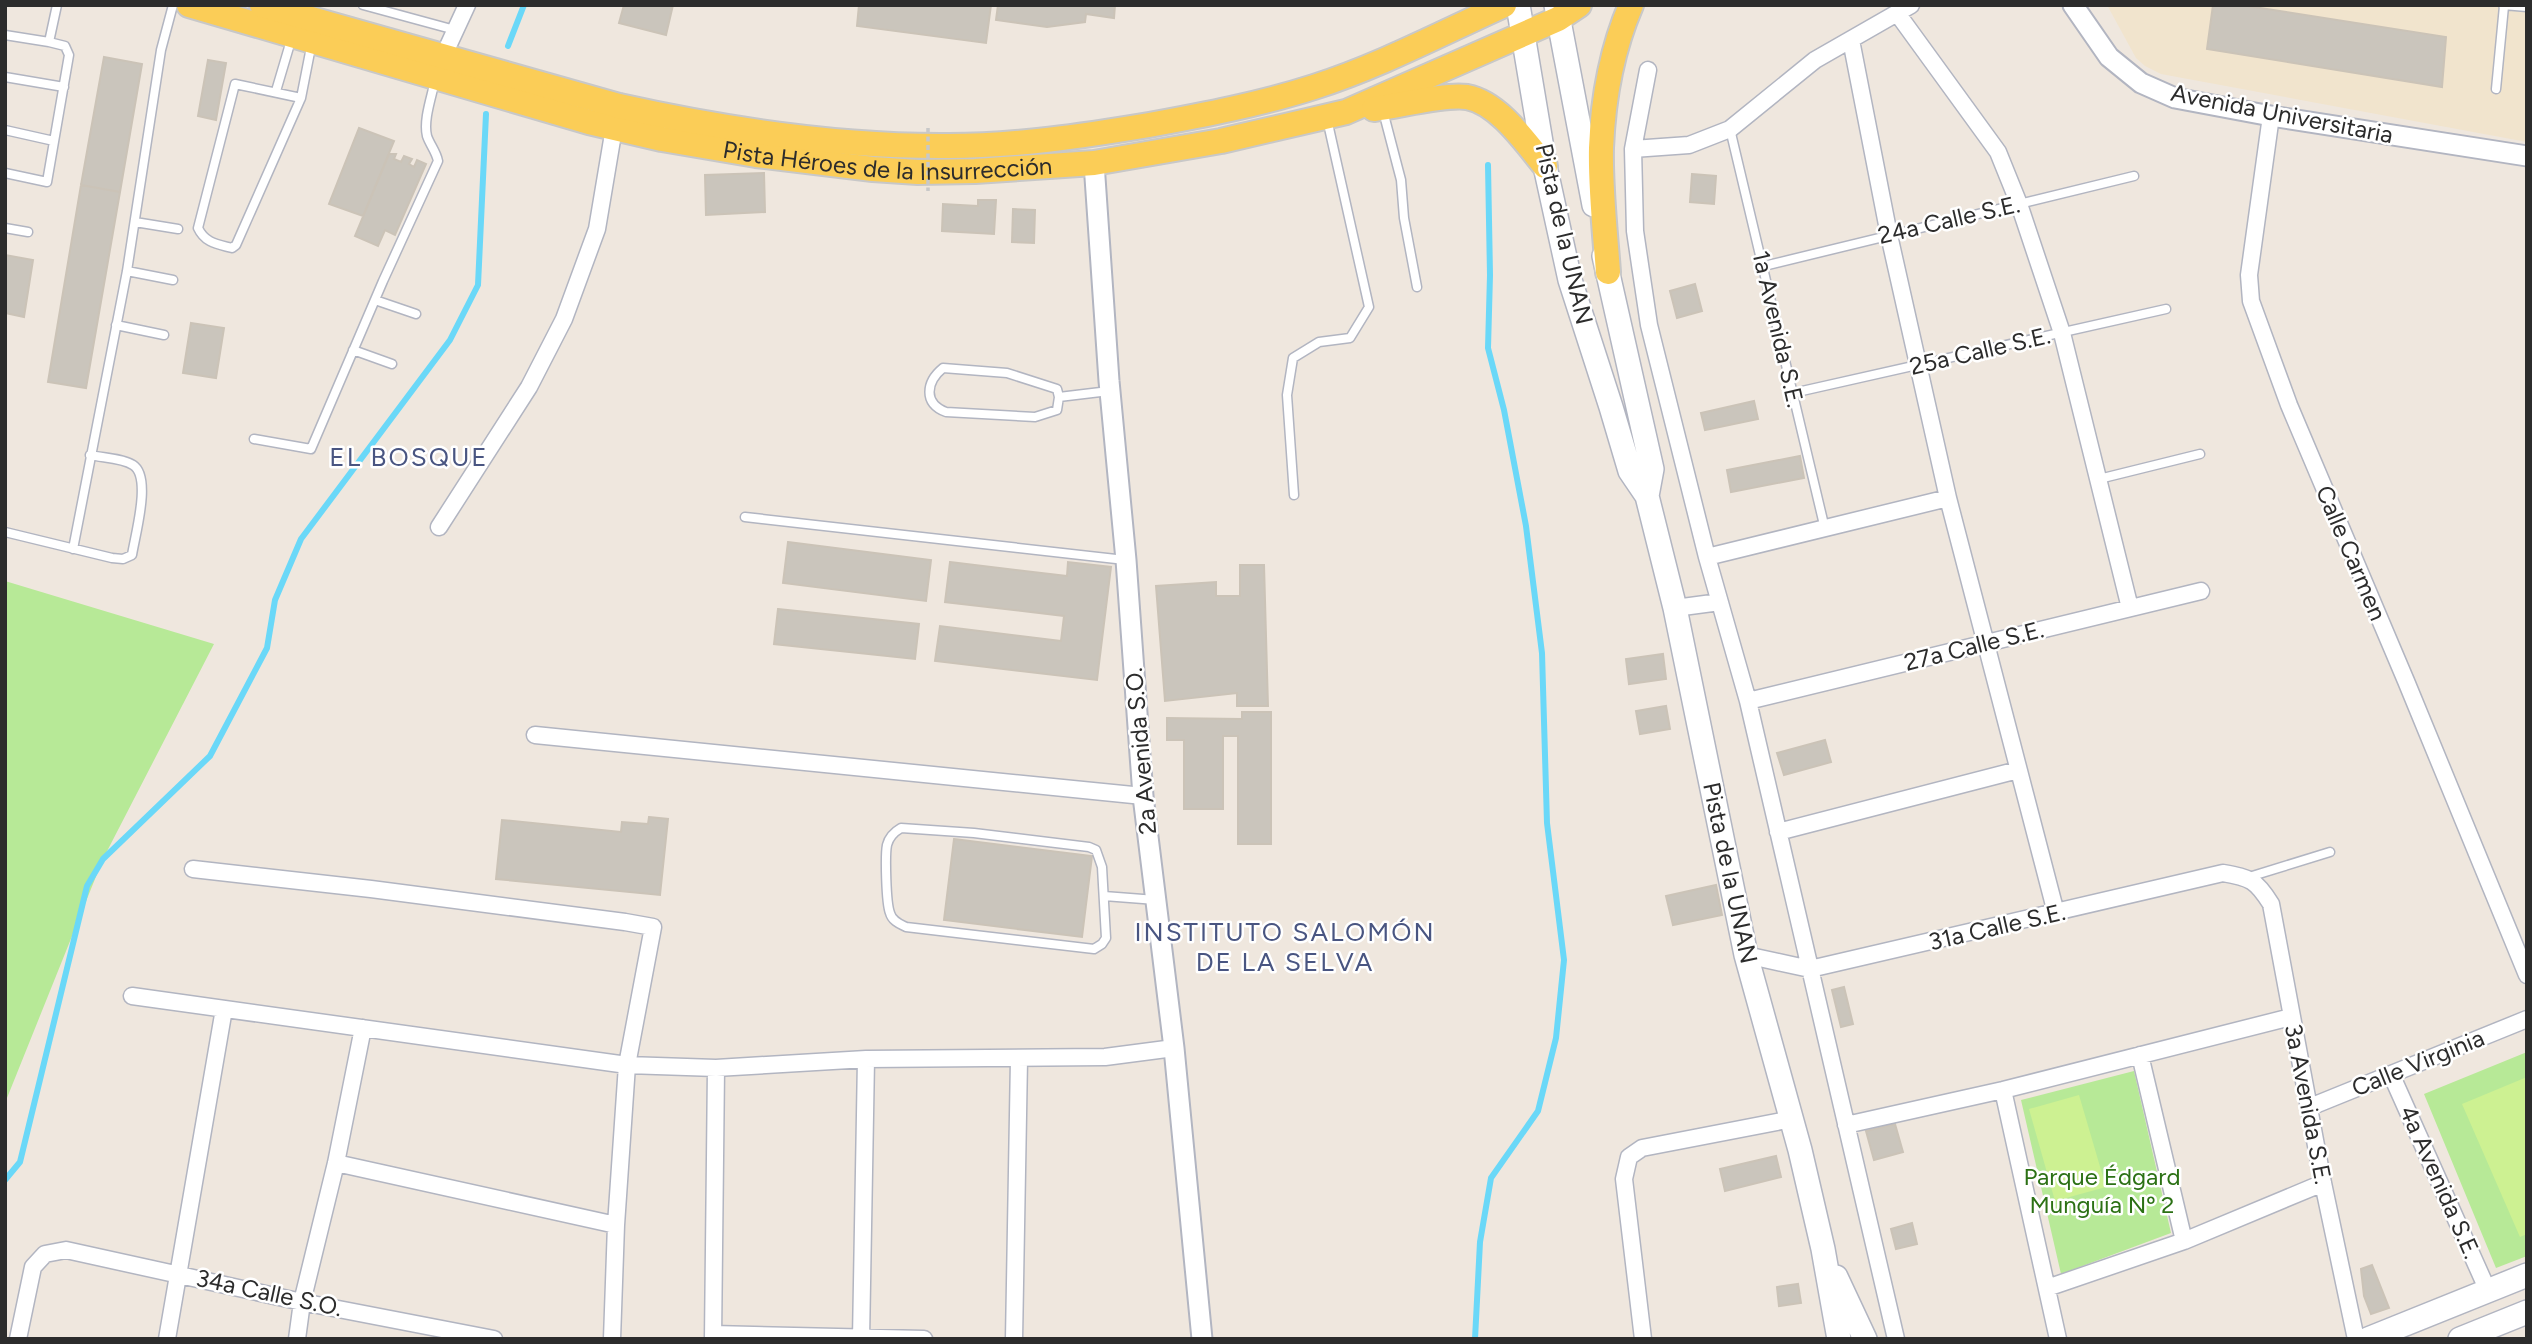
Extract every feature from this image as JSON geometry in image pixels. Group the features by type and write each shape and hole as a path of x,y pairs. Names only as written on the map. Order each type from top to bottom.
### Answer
{"main road":[{"name":"Pista Héroes de la Insurrección","path":"189,5 302,38 678,119 767,134 854,144 948,146 1089,135 1195,117 1314,87 1373,64 1504,5"},
{"name":"Pista Héroes de la Insurrección","path":"262,5 614,128 756,155 918,172 1094,163 1221,141 1336,115 1523,35 1557,12 1579,5"},
{"path":"1373,64 1444,18 1456,5"},
{"name":"Pista de la UNAN","path":"1518,5 1545,166 1570,280 1630,471 1647,496 1675,608 1746,955 1792,1119 1823,1249 1839,1339"},
{"path":"1608,272 1601,148 1610,78 1623,24 1631,5"},
{"name":"Pista de la UNAN","path":"1557,12 1608,272 1652,469 1647,496"},
{"path":"1336,115 1452,97 1468,97 1484,104 1509,123 1545,166"},
{"name":"Pista de la UNAN","path":"1823,1249 1865,1339"},
{"path":"2368,1339 2527,1275"},
{"path":"2460,1339 2527,1311"}],"street":[{"path":"439,67 467,5"},
{"name":"Avenida Universitaria","path":"2078,7 2109,57 2141,83 2175,98 2271,116 2527,156"},
{"path":"1633,149 1689,145 1730,129 1815,60 1904,9 1998,152 2019,204 2062,333 2130,608"},
{"path":"1851,40 1889,234 1948,498 2056,914"},
{"path":"1647,70 1633,149 1636,231 1649,325 1707,557 1748,701 1896,1339"},
{"name":"Calle Carmen","path":"2271,116 2249,275 2251,301 2288,405 2527,975"},
{"path":"439,527 529,387 564,319 597,229 614,128"},
{"name":"2a Avenida S.O.","path":"1094,163 1143,796 1174,1048 1202,1339"},
{"path":"1707,557 1948,498"},
{"name":"27a Calle S.E.","path":"1748,701 2201,591"},
{"path":"1675,608 1720,602"},
{"path":"535,735 1143,796"},
{"path":"1778,832 2018,770"},
{"path":"193,869 371,889 653,927 628,1065 612,1339"},
{"name":"31a Calle S.E.","path":"1746,955 1810,969 2056,914 2223,873 2249,877"},
{"name":"3a Avenida S.E.","path":"2249,877 2260,886 2271,904 2323,1183 2356,1339"},
{"path":"132,996 628,1065 716,1068 866,1059 1105,1057 1174,1048"},
{"path":"167,1339 224,1009"},
{"path":"1846,1125 2003,1090 2291,1017"},
{"name":"Calle Virginia","path":"2310,1107 2527,1019"},
{"path":"297,1339 302,1302 336,1163 363,1028"},
{"path":"2140,1055 2184,1241"},
{"path":"860,1338 866,1059"},
{"path":"1014,1339 1019,1059"},
{"path":"716,1068 713,1336 924,1339"},
{"name":"4a Avenida S.E.","path":"2391,1074 2488,1291"},
{"path":"2003,1090 2058,1339"},
{"path":"1643,1339 1624,1179 1629,1157 1642,1148 1792,1119"},
{"path":"336,1163 617,1225"},
{"path":"2047,1288 2184,1241 2323,1183"},
{"name":"34a Calle S.O.","path":"18,1339 33,1266 45,1254 66,1250 302,1302 488,1338"}],"lane":[{"path":"49,42 57,5"},
{"path":"73,549 127,271 161,50 173,5"},
{"path":"363,5 455,30"},
{"path":"2496,89 2504,6 2527,7"},
{"path":"5,35 65,46 69,55 47,182 5,173"},
{"path":"276,91 302,38"},
{"path":"301,98 234,84 198,228 202,237 210,243 232,248 236,245 301,98 302,38"},
{"path":"254,439 311,449 438,161 436,149 428,139 426,128 439,67"},
{"path":"5,77 64,87"},
{"path":"1383,108 1401,180 1404,218 1417,287"},
{"path":"1294,495 1287,395 1293,358 1319,342 1350,338 1369,307 1336,115"},
{"name":"1a Avenida S.E.","path":"1730,129 1825,528"},
{"path":"5,130 54,141"},
{"name":"24a Calle S.E.","path":"1764,266 2134,176"},
{"path":"135,222 178,229"},
{"path":"5,228 28,232"},
{"path":"127,271 173,279"},
{"path":"375,300 416,314"},
{"name":"25a Calle S.E.","path":"1793,393 2166,309"},
{"path":"116,326 164,335"},
{"path":"354,349 391,364"},
{"path":"943,368 1007,373 1057,388 1059,397 1057,410 1035,417 946,412 935,407 929,398 930,386 943,368"},
{"path":"1059,397 1110,391"},
{"path":"2099,479 2200,454"},
{"path":"5,532 112,558 123,559 132,555 144,485 141,473 129,463 90,455"},
{"path":"746,517 1126,560"},
{"path":"901,828 974,833 1089,847 1096,850 1100,856 1104,896 1106,937 1102,944 1094,949 906,927 894,920 890,914 887,844 892,834 901,828"},
{"path":"2249,877 2330,852"},
{"path":"1104,896 1156,900"}],"path":[{"path":"928,128 928,191"}],"shaded area":[{"path":"2107,5 2527,5 2527,142 2161,74 2136,58"}],"green space":[{"path":"5,581 214,644 103,859 5,1103"},
{"path":"2527,1052 2527,1256 2496,1268 2424,1094"},
{"name":"Parque Édgard Munguía Nº 2","path":"2134,1071 2171,1233 2061,1274 2021,1100"},
{"path":"2527,1077 2527,1234 2520,1237 2462,1104"},
{"path":"2079,1095 2106,1187 2055,1201 2029,1109"}],"building":[{"path":"624,5 673,5 666,35 619,23"},
{"path":"859,5 991,5 986,43 857,26"},
{"path":"998,5 1115,5 1114,18 1086,14 1085,22 1047,27 996,20"},
{"path":"2213,5 2241,5 2446,37 2442,87 2207,49"},
{"path":"104,57 142,64 120,192 81,185"},
{"path":"208,60 226,63 216,120 198,116"},
{"path":"359,128 394,141 363,216 329,204"},
{"path":"389,154 396,154 394,159 401,162 404,156 412,159 409,164 414,167 417,160 426,164 395,235 385,230 378,246 355,236"},
{"path":"764,173 765,212 706,215 705,175"},
{"path":"1692,174 1716,176 1714,204 1690,202"},
{"path":"81,185 120,192 86,388 48,382"},
{"path":"978,200 996,200 994,234 942,231 943,204 978,206"},
{"path":"1013,209 1035,210 1034,243 1012,242"},
{"path":"5,255 33,260 24,317 5,313"},
{"path":"1695,284 1702,311 1677,318 1670,291"},
{"path":"191,323 224,328 216,378 183,373"},
{"path":"1754,401 1758,419 1705,430 1701,413"},
{"path":"1800,456 1804,478 1731,492 1727,470"},
{"path":"788,542 931,560 926,601 783,583"},
{"path":"950,562 1067,576 1068,562 1111,567 1097,680 935,661 940,626 1061,641 1064,616 945,602"},
{"path":"1240,565 1264,565 1268,706 1237,706 1237,693 1165,701 1156,586 1216,582 1216,596 1240,596"},
{"path":"778,609 919,624 915,659 774,644"},
{"path":"1663,654 1666,679 1629,684 1626,659"},
{"path":"1666,706 1670,729 1640,734 1636,711"},
{"path":"1242,712 1271,712 1271,844 1238,844 1238,736 1223,736 1223,809 1184,809 1184,740 1167,740 1167,718 1242,719"},
{"path":"1825,740 1831,762 1784,775 1777,753"},
{"path":"649,817 668,819 660,895 496,879 502,820 621,832 622,822 648,824"},
{"path":"954,839 1092,856 1082,937 944,920"},
{"path":"1716,885 1722,915 1673,925 1666,896"},
{"path":"1844,987 1853,1024 1841,1027 1832,990"},
{"path":"1895,1124 1903,1152 1874,1160 1866,1131"},
{"path":"1776,1156 1781,1177 1725,1191 1720,1169"},
{"path":"1912,1223 1917,1244 1896,1249 1891,1229"},
{"path":"2372,1265 2389,1308 2371,1314 2364,1296 2361,1269"},
{"path":"1798,1284 1801,1303 1779,1306 1777,1287"}],"waterway":[{"path":"508,46 524,5"},
{"path":"5,1180 20,1162 87,886 103,859 210,756 267,648 275,600 301,539 450,340 478,285 486,114"},
{"path":"1475,1339 1480,1242 1491,1178 1538,1111 1556,1038 1564,960 1547,823 1542,653 1526,526 1504,410 1488,348 1488,165"}],"district":[{"name":"EL BOSQUE","path":"409,457"},
{"name":"INSTITUTO SALOMÓN DE LA SELVA","path":"1285,947"}]}
